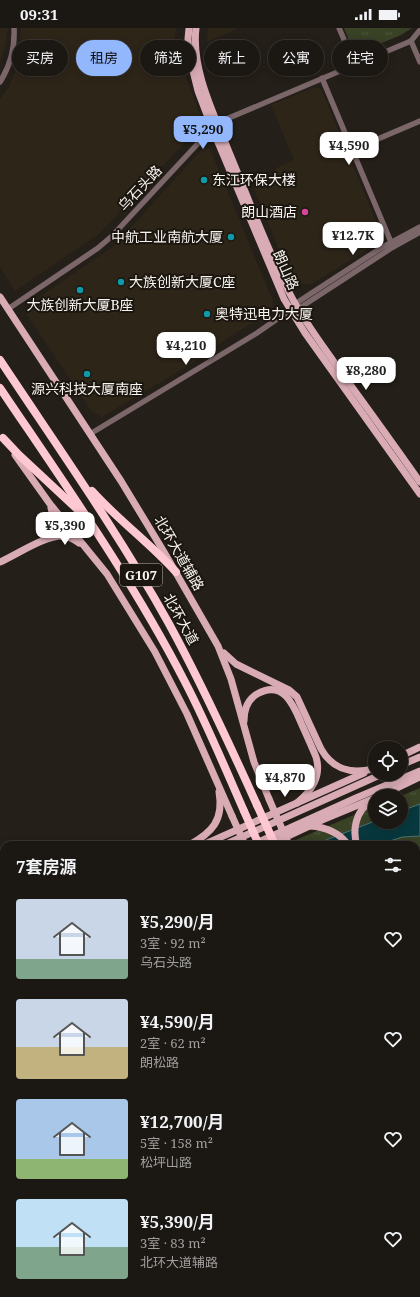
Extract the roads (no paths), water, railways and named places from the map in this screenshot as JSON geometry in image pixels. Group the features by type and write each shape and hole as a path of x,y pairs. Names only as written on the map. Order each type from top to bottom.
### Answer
{"highway":[{"name":"北环大道","path":"0,360 113,530 168,621 214,710 273,841"},
{"name":"北环大道","path":"0,388 92,524 185,681 257,841"},
{"path":"2,435 19,455 61,493 92,524"},
{"path":"68,462 99,499 157,551 176,572"}],"main road":[{"name":"朗山路","path":"189,28 188,40 191,66 272,274 290,310 420,494"},
{"name":"朗山路","path":"196,28 194,40 198,64 214,126 279,271 311,329 420,482"},
{"name":"北环大道辅路","path":"0,297 121,481 176,572 218,646 231,679 254,762 287,841"},
{"path":"2,435 50,504 114,584 155,652 188,714 243,841"},
{"path":"42,541 53,526 53,514 50,504"},
{"path":"0,562 52,537 66,536 72,538 88,550"},
{"path":"218,646 225,655 236,664 289,690 297,697 297,704 318,767 315,782 309,791 296,803"},
{"path":"245,731 244,713 250,699 268,690 280,692 297,704 321,749 333,763 343,768 359,771 368,769"},
{"path":"408,753 420,747"},
{"path":"408,762 420,757"},
{"path":"212,841 368,771"},
{"path":"261,841 420,771"},
{"path":"395,789 420,777"},
{"path":"196,841 206,835 216,822 220,808 216,780"},
{"path":"233,841 368,780"},
{"path":"276,841 308,826 368,802"},
{"path":"356,841 354,834 358,815 368,804"},
{"path":"308,826 322,827 337,834 344,841"}],"street":[{"path":"0,82 7,71 14,40 14,28"},
{"path":"339,28 344,40"},
{"name":"乌石头路","path":"388,51 411,41 420,30"},
{"path":"411,41 420,62"},
{"name":"乌石头路","path":"8,309 92,252 112,236 214,126 332,74"},
{"path":"322,78 392,244"},
{"path":"352,150 420,121"},
{"path":"90,434 257,333 290,310 420,227"},
{"path":"392,244 420,232"}],"water":[{"path":"420,804 420,836 402,837 390,841 323,841 368,824 368,829 408,829 408,808"}],"place":[{"name":"东江环保大楼","path":"204,180"},
{"name":"朗山酒店","path":"305,212"},
{"name":"中航工业南航大厦","path":"231,237"},
{"name":"大族创新大厦C座","path":"121,282"},
{"name":"大族创新大厦B座","path":"80,290"},
{"name":"奥特迅电力大厦","path":"207,314"},
{"name":"源兴科技大厦南座","path":"87,374"}]}
